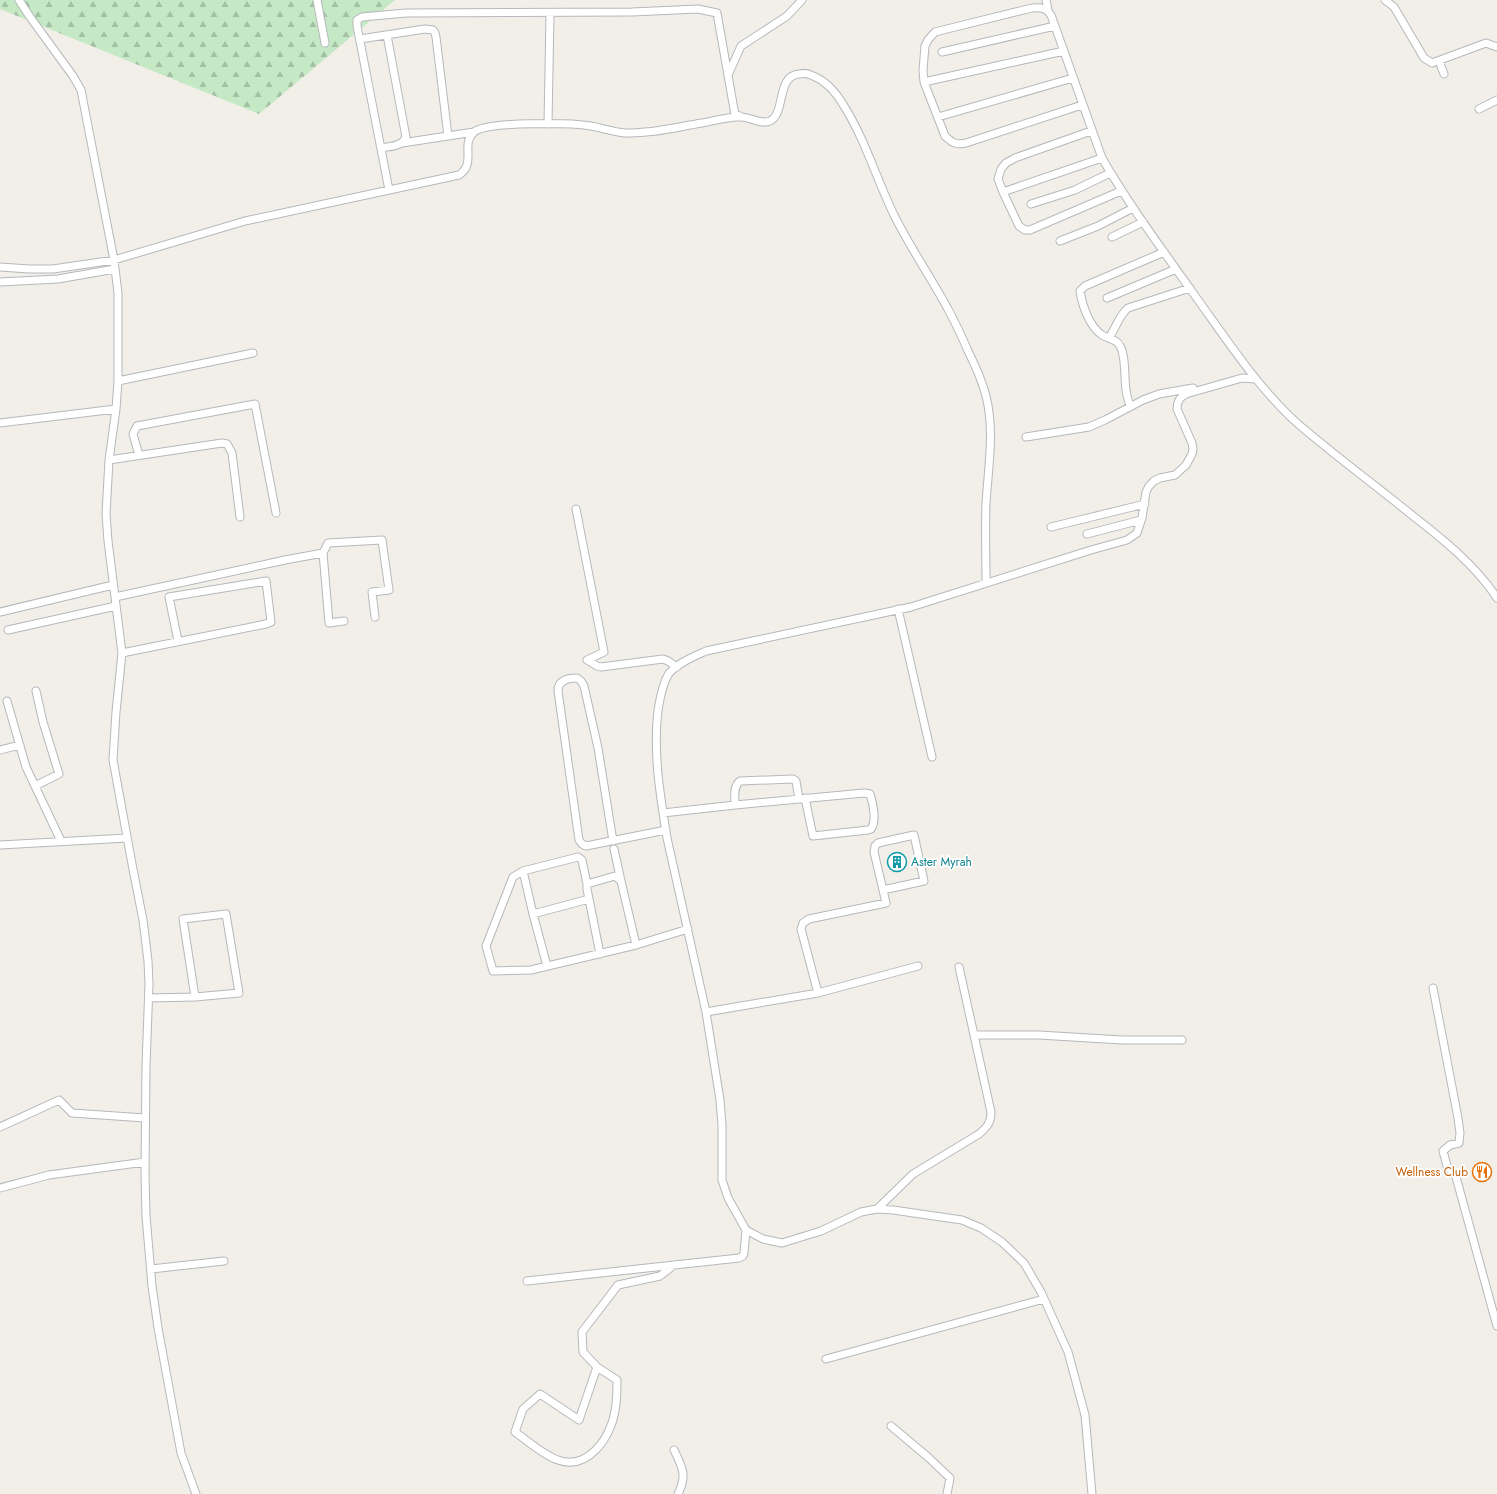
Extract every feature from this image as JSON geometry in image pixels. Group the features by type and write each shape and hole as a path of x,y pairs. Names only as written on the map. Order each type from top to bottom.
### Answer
{"street":[{"path":"19,0 73,76 81,90 114,260 118,293 118,381 116,410 109,460 106,514 122,653 113,748 115,771 147,945 149,998 145,1193 151,1269 157,1322 178,1437 186,1469 196,1494"},
{"path":"317,0 324,43"},
{"path":"728,75 741,46 787,16 802,0"},
{"path":"1046,0 1048,10 1064,51 1091,131 1110,173 1176,269 1256,379 1273,400 1298,423 1449,545 1478,574 1497,598"},
{"path":"1385,0 1394,7 1424,58 1432,63 1486,43 1497,47"},
{"path":"1048,10 1041,7 1032,8 935,32 925,46 923,70 924,82 945,136 956,144 1082,105"},
{"path":"390,190 357,20 367,16 406,13 632,12 698,9 716,13 735,115 764,122 772,120 776,113 785,84 789,78 794,74 802,73 815,76 833,90 854,122 896,220 953,318 978,371 986,396 991,432 986,503 986,582"},
{"path":"548,124 550,13"},
{"path":"942,52 1055,26"},
{"path":"360,39 425,29 433,30 435,33 448,136"},
{"path":"387,35 406,137 402,143"},
{"path":"924,82 1064,51"},
{"path":"1439,61 1444,74"},
{"path":"938,117 1073,78"},
{"path":"1479,109 1497,100"},
{"path":"381,148 402,143 474,132 490,127 548,124 590,126 608,131 624,133 654,131 740,116"},
{"path":"1091,131 1016,158 1006,163 1001,169 998,179 1019,226 1025,230 1030,230 1121,191"},
{"path":"0,267 53,269 114,260 245,221 461,174 468,163 468,141 474,132"},
{"path":"1003,192 1102,158"},
{"path":"1032,204 1075,190 1110,173"},
{"path":"1060,241 1098,226 1133,208"},
{"path":"1112,237 1143,222"},
{"path":"1130,407 1126,390 1121,346 1117,341 1101,334 1091,323 1082,302 1080,291 1082,288 1164,252"},
{"path":"0,282 58,279 115,269"},
{"path":"1107,298 1176,269"},
{"path":"1109,338 1116,328 1123,311 1128,308 1190,288"},
{"path":"118,381 253,353"},
{"path":"1026,437 1089,427 1143,400 1159,394 1192,388 1251,372"},
{"path":"1177,404 1181,397 1186,394 1242,378 1256,379"},
{"path":"1092,1494 1085,1415 1068,1352 1044,1299 1024,1263 1002,1242 981,1228 962,1220 877,1209 861,1212 821,1231 782,1243 763,1239 746,1230 728,1198 722,1180 722,1125 720,1100 706,1012 663,814 657,769 656,732 660,697 668,674 684,661 706,651 911,607 986,582 1127,540 1137,533 1145,504 1146,492 1149,486 1160,478 1175,475 1186,465 1192,454 1192,443 1180,417 1172,392"},
{"path":"139,455 133,434 137,426 255,404 276,513"},
{"path":"0,423 116,410"},
{"path":"109,460 222,443 227,444 232,453 240,517"},
{"path":"1051,527 1145,504"},
{"path":"576,509 604,652 586,660 601,667 663,659 677,667"},
{"path":"1087,534 1141,520"},
{"path":"344,621 329,623 323,553 328,543 382,540 389,590 372,592 375,617"},
{"path":"115,597 323,553"},
{"path":"122,653 271,622 266,581 169,597 178,641"},
{"path":"0,612 113,585"},
{"path":"8,630 116,606"},
{"path":"898,609 932,757"},
{"path":"613,841 598,748 584,686 577,678 562,681 559,683 558,691 578,836 582,844 586,846 613,841 666,830"},
{"path":"35,786 59,774 43,722 36,691"},
{"path":"7,701 26,767 61,841"},
{"path":"0,750 20,745"},
{"path":"663,814 735,805 802,799 864,793 870,794 872,799 874,825 868,830 813,836 802,799 794,779 737,782 735,787 735,805"},
{"path":"818,993 801,929 803,923 809,919 886,903 874,852 875,846 878,843 914,835 924,881 883,890"},
{"path":"0,845 127,838"},
{"path":"614,849 636,945"},
{"path":"600,954 586,889 587,884 582,860 578,857 523,871 513,877 486,946 493,971 531,970 600,954 636,945 688,930"},
{"path":"523,871 547,966"},
{"path":"587,884 615,876 621,881"},
{"path":"533,914 589,900"},
{"path":"149,998 195,997 239,994 226,914 183,919 195,997"},
{"path":"706,1012 818,993 918,966"},
{"path":"877,1209 913,1174 979,1134 988,1126 991,1120 991,1112 960,967"},
{"path":"1433,988 1460,1133 1459,1143 1450,1145 1443,1151 1447,1166 1456,1177 1497,1326"},
{"path":"974,1035 1039,1035 1122,1040 1182,1040"},
{"path":"0,1127 59,1100 72,1113 146,1118"},
{"path":"0,1188 49,1175 145,1162"},
{"path":"527,1281 739,1258 743,1256 744,1253 746,1230"},
{"path":"151,1269 224,1261"},
{"path":"597,1367 579,1420 540,1394 523,1409 515,1432 552,1458 560,1461 570,1463 583,1459 596,1451 608,1432 615,1411 617,1380 597,1367 583,1352 582,1332 618,1285 660,1276 676,1264"},
{"path":"826,1359 1044,1299"},
{"path":"891,1426 950,1478 945,1493"},
{"path":"674,1450 681,1463 684,1476 683,1484 678,1494"}],"green space":[{"path":"0,0 395,0 259,114 0,9"}],"place":[{"name":"Aster Myrah","path":"897,862"},
{"name":"Wellness Club","path":"1482,1172"}]}
